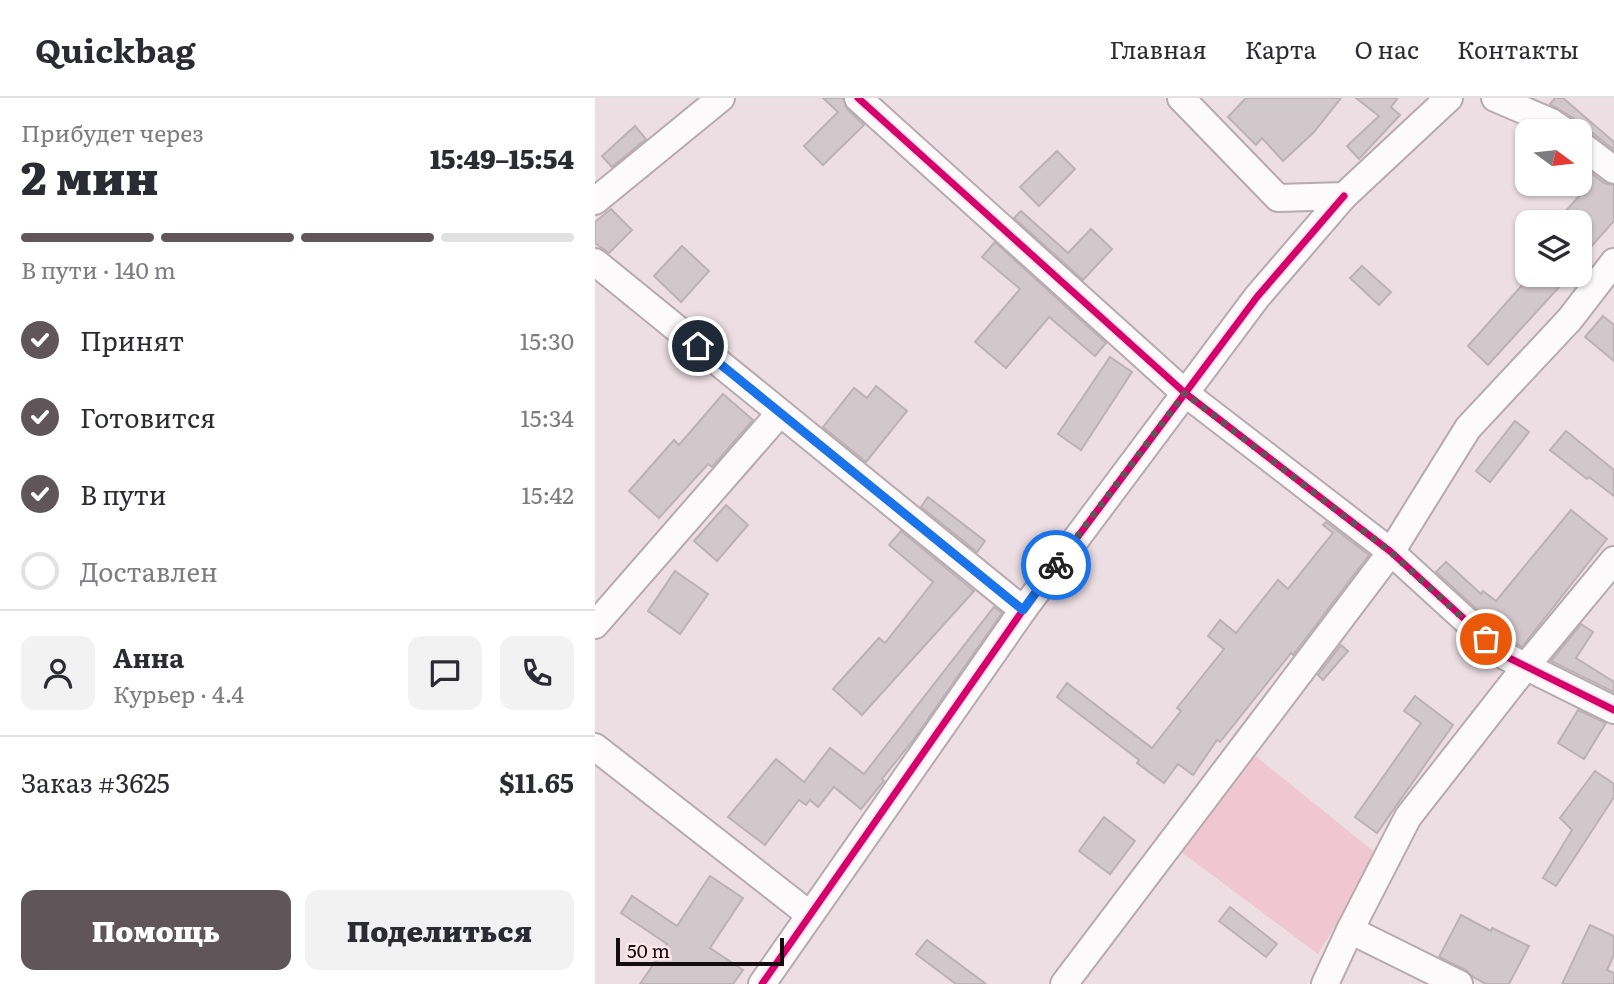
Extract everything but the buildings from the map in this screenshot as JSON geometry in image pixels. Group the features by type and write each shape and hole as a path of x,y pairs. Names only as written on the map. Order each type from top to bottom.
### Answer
{"street":[{"path":"595,201 721,98"},
{"path":"858,98 1185,393 1391,552 1505,656 1614,710"},
{"path":"1181,98 1278,198 1344,196"},
{"path":"762,984 1023,610 1257,297 1344,196 1449,98"},
{"path":"1495,98 1544,119"},
{"path":"1593,154 1614,170"},
{"path":"595,262 1023,610"},
{"path":"1064,984 1391,552 1468,428 1570,319 1614,262"},
{"path":"595,625 780,413"},
{"path":"1325,984 1408,817 1527,665 1614,560"},
{"path":"595,747 810,915"},
{"path":"1350,930 1459,984"}],"shaded area":[{"path":"1248,750 1378,855 1318,954 1176,848"}],"cycle path":[{"path":"858,98 1185,393 1391,552 1505,656 1614,710"},
{"path":"762,984 1023,610 1257,297 1344,196"}],"way so far":[{"path":"1056,565 1185,393 1391,552 1486,639"}],"route":[{"path":"698,346 1023,610 1056,565"}]}
